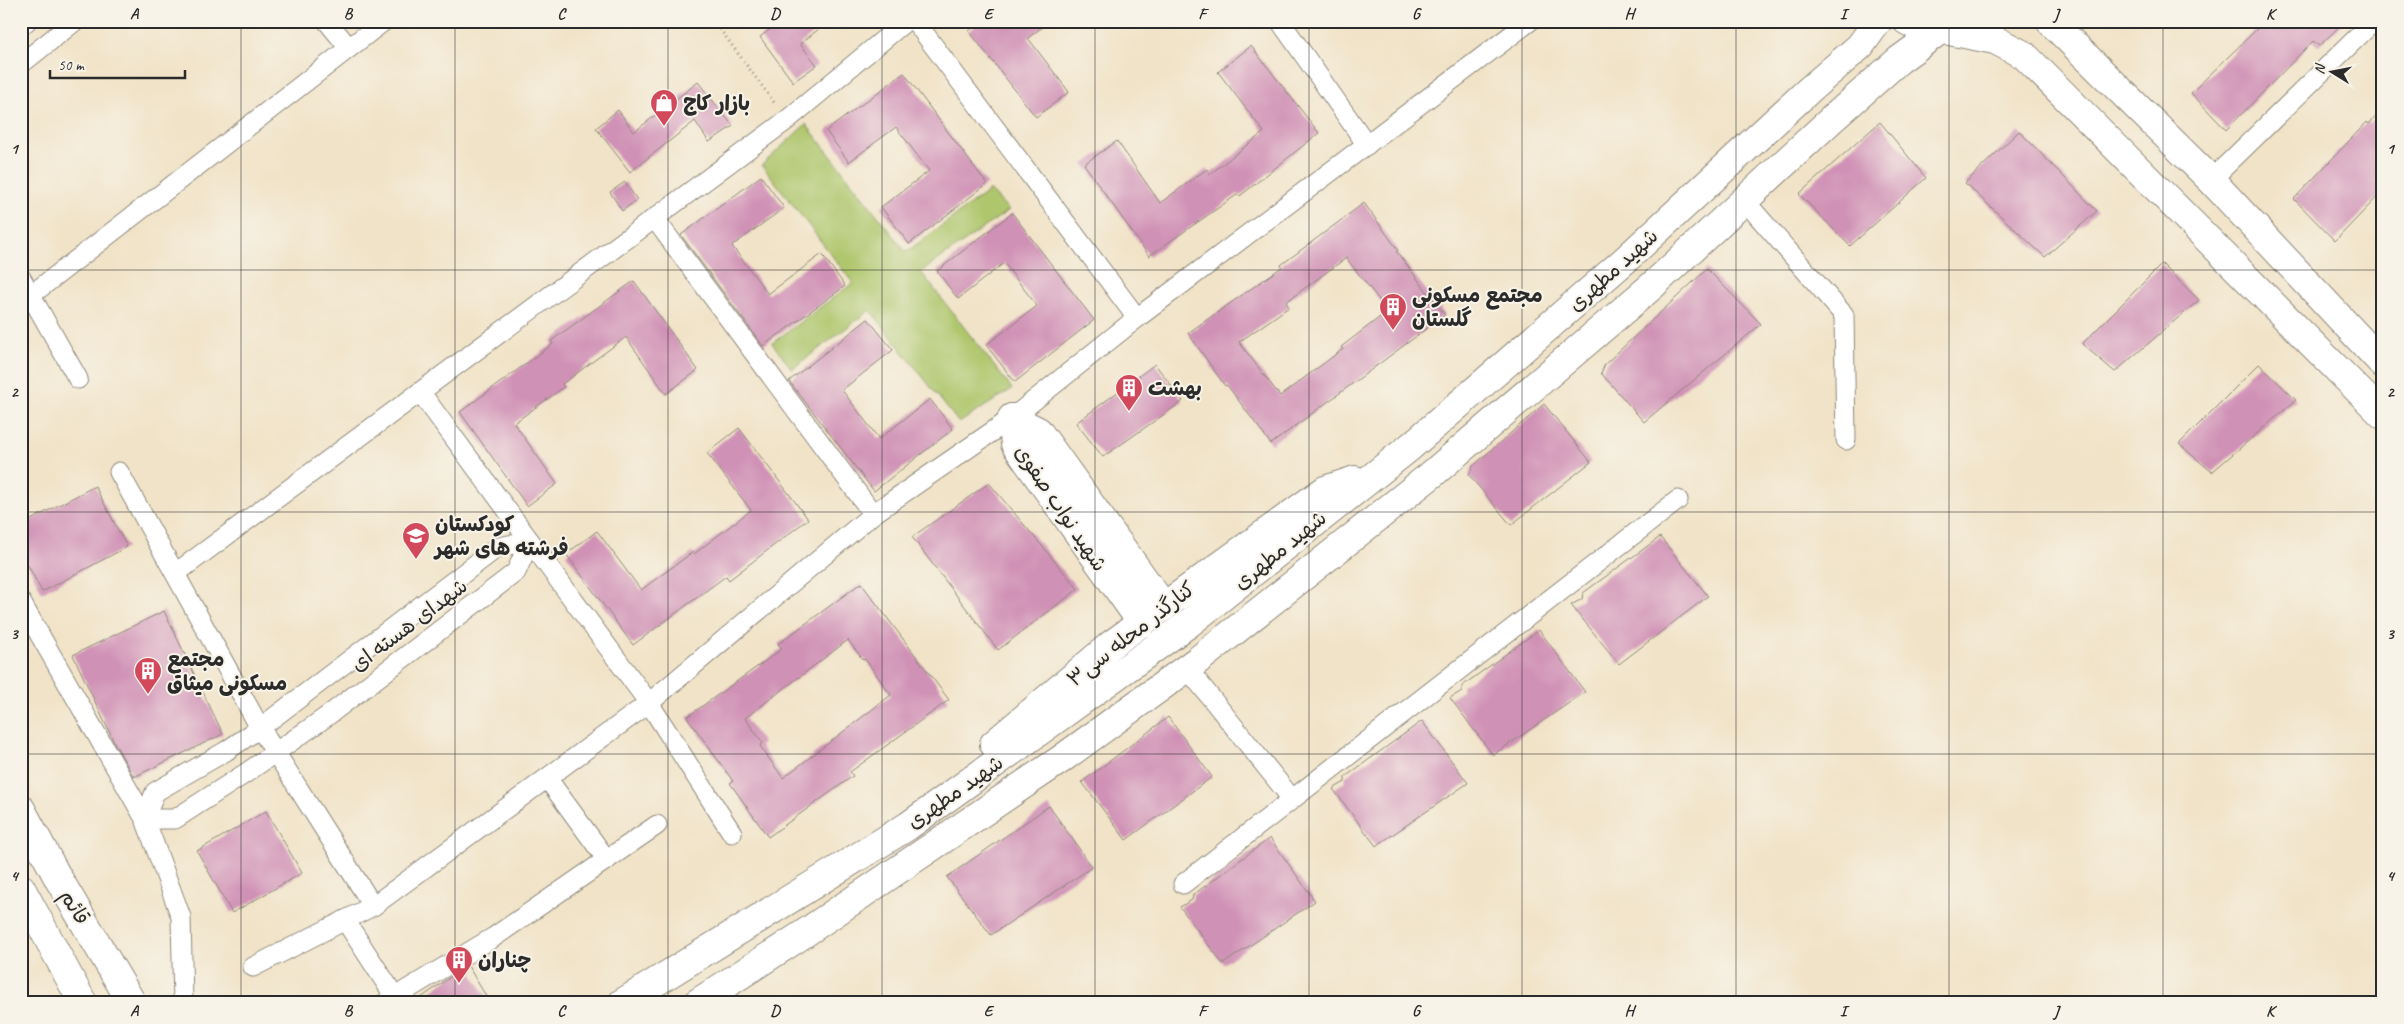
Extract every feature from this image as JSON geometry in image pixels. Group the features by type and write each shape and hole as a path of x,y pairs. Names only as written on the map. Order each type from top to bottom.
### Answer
{"main road":[{"name":"شهید مطهری","path":"622,1003 908,826 1188,624 1376,474 1624,261 1860,46 1878,21"},
{"path":"1907,21 1921,29 1951,27 1995,40 2024,55 2383,415"},
{"path":"2050,21 2211,180 2383,364"},
{"name":"شهید مطهری","path":"697,1003 799,937 1060,760 1187,668 1431,475 1653,285 1899,60 1951,27"},
{"path":"1839,64 1854,71 1859,79 1860,95"},
{"name":"شهید نواب صفوی","path":"1012,418 1038,431 1164,607"},
{"name":"شهید نواب صفوی","path":"1012,418 1015,444 1142,623"},
{"name":"کنارگذر محله سی۳","path":"908,826 932,796 1112,644 1325,490 1376,474"},
{"path":"1117,590 1132,594 1140,590 1142,577"},
{"name":"قائم","path":"21,809 58,878 132,1003"},
{"name":"قائم","path":"21,888 84,1003"}],"street":[{"path":"21,26 27,21"},
{"path":"21,64 75,21"},
{"path":"327,21 349,48"},
{"path":"31,295 384,21"},
{"path":"176,573 788,120 906,21"},
{"path":"915,21 1137,318"},
{"path":"1280,21 1367,145"},
{"path":"253,967 373,906 649,703 873,514 1012,418 1137,318 1530,21"},
{"path":"2211,180 2374,21"},
{"path":"1744,200 1844,315 1846,440"},
{"path":"655,218 873,514"},
{"path":"21,278 78,379"},
{"path":"421,393 649,703 732,833"},
{"path":"119,472 260,728 373,906"},
{"path":"1183,884 1678,500"},
{"name":"شهدای هسته ای","path":"530,541 516,572 326,717 175,819 145,819 155,792 226,751 260,728 498,547 530,541"},
{"path":"21,602 145,819 182,916 183,1003"},
{"path":"1187,668 1292,799"},
{"path":"547,778 607,860"},
{"path":"345,920 390,1000 494,937 657,826"}],"path":[{"path":"714,21 788,120"}],"green space":[{"path":"806,124 906,252 990,190 1009,210 921,272 1012,389 959,423 870,310 792,369 772,343 853,283 762,165"}],"building":[{"path":"781,21 829,21 800,44 817,65 793,82 760,37"},
{"path":"981,21 1050,21 1028,38 1069,92 1036,117 969,31"},
{"path":"2265,21 2345,21 2319,46 2313,41 2226,130 2191,93"},
{"path":"1251,46 1319,133 1240,196 1238,194 1149,256 1084,164 1117,141 1160,203 1207,169 1210,174 1264,132 1218,72"},
{"path":"904,73 987,184 909,244 881,207 929,171 896,127 849,162 826,131"},
{"name":"بازار کاج","path":"698,82 733,126 709,142 695,121 630,172 596,128 618,110 634,132"},
{"path":"2383,109 2383,191 2335,241 2294,199 2367,122 2369,124"},
{"path":"1880,122 1926,178 1850,246 1799,194"},
{"path":"2019,131 2097,211 2045,257 1965,183"},
{"path":"761,176 784,208 732,246 768,294 822,254 845,286 763,346 681,235"},
{"path":"625,182 637,200 622,211 610,192"},
{"path":"1364,203 1398,250 1396,251 1445,315 1271,444 1227,385 1225,386 1188,333 1282,267 1281,265","holes":["1346,258 1388,311 1341,347 1343,349 1280,396 1239,342 1289,307 1286,302"]},
{"path":"1012,213 1094,320 1015,382 986,345 1037,306 1004,263 958,299 937,271"},
{"path":"2162,264 2199,300 2115,372 2082,344"},
{"path":"1707,269 1761,324 1644,422 1601,373 1605,364"},
{"path":"634,281 698,370 666,394 626,337 562,384 564,387 514,423 557,484 527,506 460,412 553,344 551,341"},
{"path":"868,319 893,350 842,390 879,439 930,399 953,429 874,491 789,381"},
{"name":"بهشت","path":"1155,364 1183,401 1103,457 1076,423"},
{"path":"2259,364 2296,400 2212,472 2179,444"},
{"path":"1544,404 1591,462 1511,525 1469,475 1473,466"},
{"path":"739,428 808,519 729,580 726,576 633,645 566,554 597,531 641,590 693,552 694,554 751,510 707,453"},
{"path":"989,483 1078,589 998,650 912,537"},
{"path":"95,486 127,547 42,592 21,552 21,525"},
{"path":"1660,537 1708,596 1619,664 1571,605 1582,599 1583,593"},
{"path":"861,583 949,700 850,772 853,776 768,837 730,783 733,781 687,717 782,649 778,644","holes":["848,640 863,660 865,659 891,695 783,778 760,746 763,743 745,718"]},
{"name":"مجتمع مسکونی میثاق","path":"164,611 223,734 134,777 115,744 73,655"},
{"path":"1539,630 1585,692 1493,755 1450,698 1462,691 1462,686"},
{"path":"1168,717 1212,777 1126,840 1082,782"},
{"path":"1422,721 1468,783 1376,846 1333,789 1345,782 1345,777"},
{"path":"1049,806 1092,867 991,935 947,877"},
{"path":"266,811 302,873 232,913 197,851"},
{"path":"1270,838 1315,901 1223,964 1180,907 1192,900 1193,895"},
{"name":"چناران","path":"468,966 490,1003 414,1003 449,978"}],"place":[{"name":"بازار کاج","path":"664,127"},
{"name":"مجتمع مسکونی گلستان","path":"1393,331"},
{"name":"بهشت","path":"1129,412"},
{"name":"کودکستان فرشته های شهر","path":"416,560"},
{"name":"مجتمع مسکونی میثاق","path":"148,695"},
{"name":"چناران","path":"459,984"}]}
